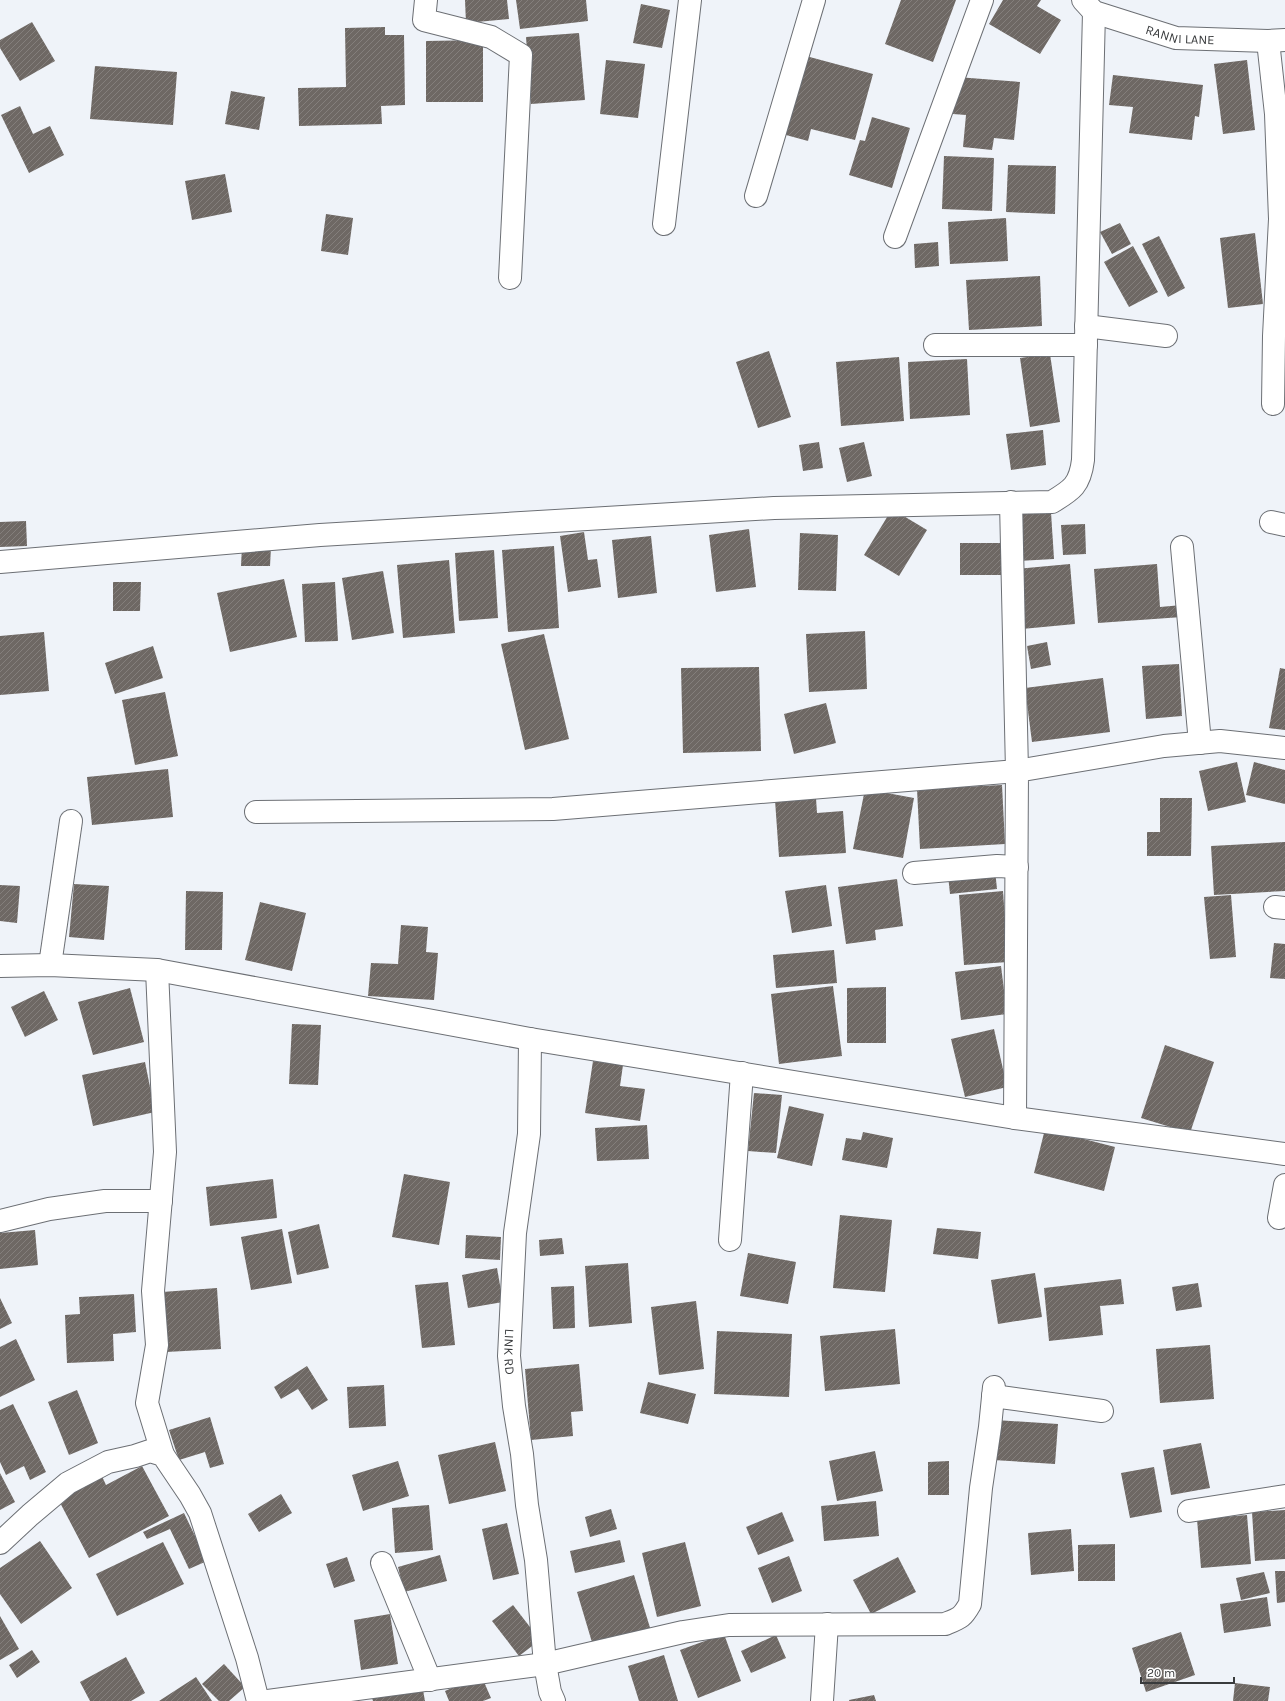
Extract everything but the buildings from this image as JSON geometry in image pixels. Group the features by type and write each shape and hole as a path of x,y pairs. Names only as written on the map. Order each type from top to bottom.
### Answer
{"street":[{"path":"426,0 424,20 491,37 521,55 510,278"},
{"path":"664,224 690,0"},
{"path":"756,196 814,0"},
{"path":"895,238 982,0"},
{"path":"0,562 320,535 766,508 1052,502 1070,491 1081,475 1083,460 1086,336 1088,6"},
{"name":"RANNI LANE","path":"1088,6 1176,38 1276,40"},
{"path":"1273,404 1274,336 1280,219 1276,114 1276,40"},
{"path":"935,344 1086,336 1166,336"},
{"path":"1011,502 1017,771 1014,1118"},
{"path":"1182,547 1200,743"},
{"path":"256,812 553,809 1017,771 1164,746 1220,741 1285,748"},
{"path":"50,965 71,821"},
{"path":"914,873 997,866 1017,867"},
{"path":"0,966 50,965 157,970 530,1039 742,1074 1014,1118 1285,1154"},
{"path":"157,970 165,1152 153,1291 157,1345 147,1402 163,1454 200,1513 247,1658 258,1701"},
{"name":"LINK RD","path":"530,1039 529,1134 515,1233 509,1356 527,1505 536,1560 544,1664 550,1692 554,1701"},
{"path":"730,1240 742,1074"},
{"path":"1279,1218 1285,1185"},
{"path":"0,1221 49,1209 105,1201 161,1201"},
{"path":"268,1701 544,1664 683,1632 729,1625 945,1624 963,1616 970,1604 981,1488 993,1392 1102,1411"},
{"path":"0,1543 68,1483 108,1462 150,1451 163,1454"},
{"path":"1189,1511 1285,1496"},
{"path":"382,1563 430,1680"},
{"path":"822,1701 827,1624"}]}
